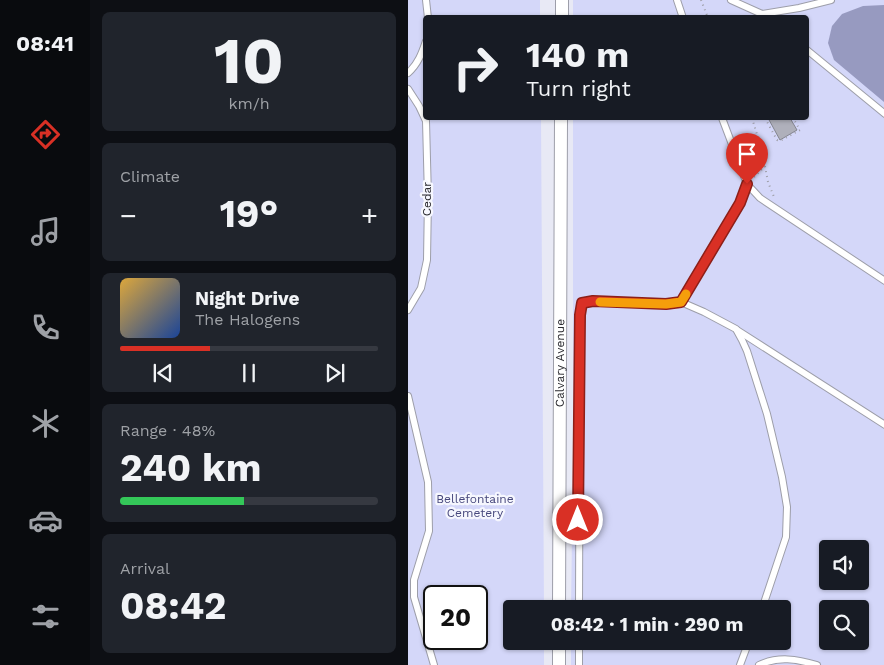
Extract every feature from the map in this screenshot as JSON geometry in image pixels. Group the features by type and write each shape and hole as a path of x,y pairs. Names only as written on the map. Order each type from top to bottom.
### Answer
{"street":[{"path":"562,0 562,15"},
{"name":"Calvary Avenue","path":"560,600 561,120"},
{"path":"559,650 559,665"}],"lane":[{"path":"426,0 428,15"},
{"path":"677,0 682,15"},
{"path":"731,0 762,15"},
{"path":"768,15 831,0"},
{"path":"408,73 413,69 423,50"},
{"path":"809,52 884,114"},
{"name":"Cedar","path":"408,89 423,114"},
{"name":"Cedar","path":"408,310 421,288 427,260 428,198 426,120"},
{"path":"723,120 747,184 760,198 884,281"},
{"path":"681,302 740,203 747,184"},
{"path":"579,600 582,303 666,304 681,302 736,329 884,425"},
{"path":"736,329 747,351 767,414 787,507 786,537 765,600"},
{"path":"408,396 428,482 428,531 414,580 414,597 434,665"},
{"path":"579,650 579,665"},
{"path":"740,665 746,650"},
{"path":"759,665 785,658 817,665"}],"path":[{"path":"701,0 707,15"},
{"path":"753,120 762,151 770,190 778,202"},
{"path":"766,120 777,140 780,141 800,130 794,120"},
{"path":"747,184 765,166"}],"green space":[{"name":"Bellefontaine Cemetery","path":"408,0 540,0 540,15 423,15 423,120 541,120 544,600 503,600 503,650 544,650 544,665 408,665"},
{"path":"573,0 884,0 884,665 571,665 571,650 791,650 791,600 571,600 573,120 809,120 809,15 573,15"}],"shaded area":[{"path":"885,5 884,102 834,60 828,43 832,26 842,14 863,6"}],"building":[{"path":"769,120 791,120 797,130 780,140"}],"slow traffic":[{"path":"600,302 666,304 681,302 686,294"}],"route":[{"path":"578,520 580,315 582,303 593,301 666,304 681,302 740,203 747,184"}]}
